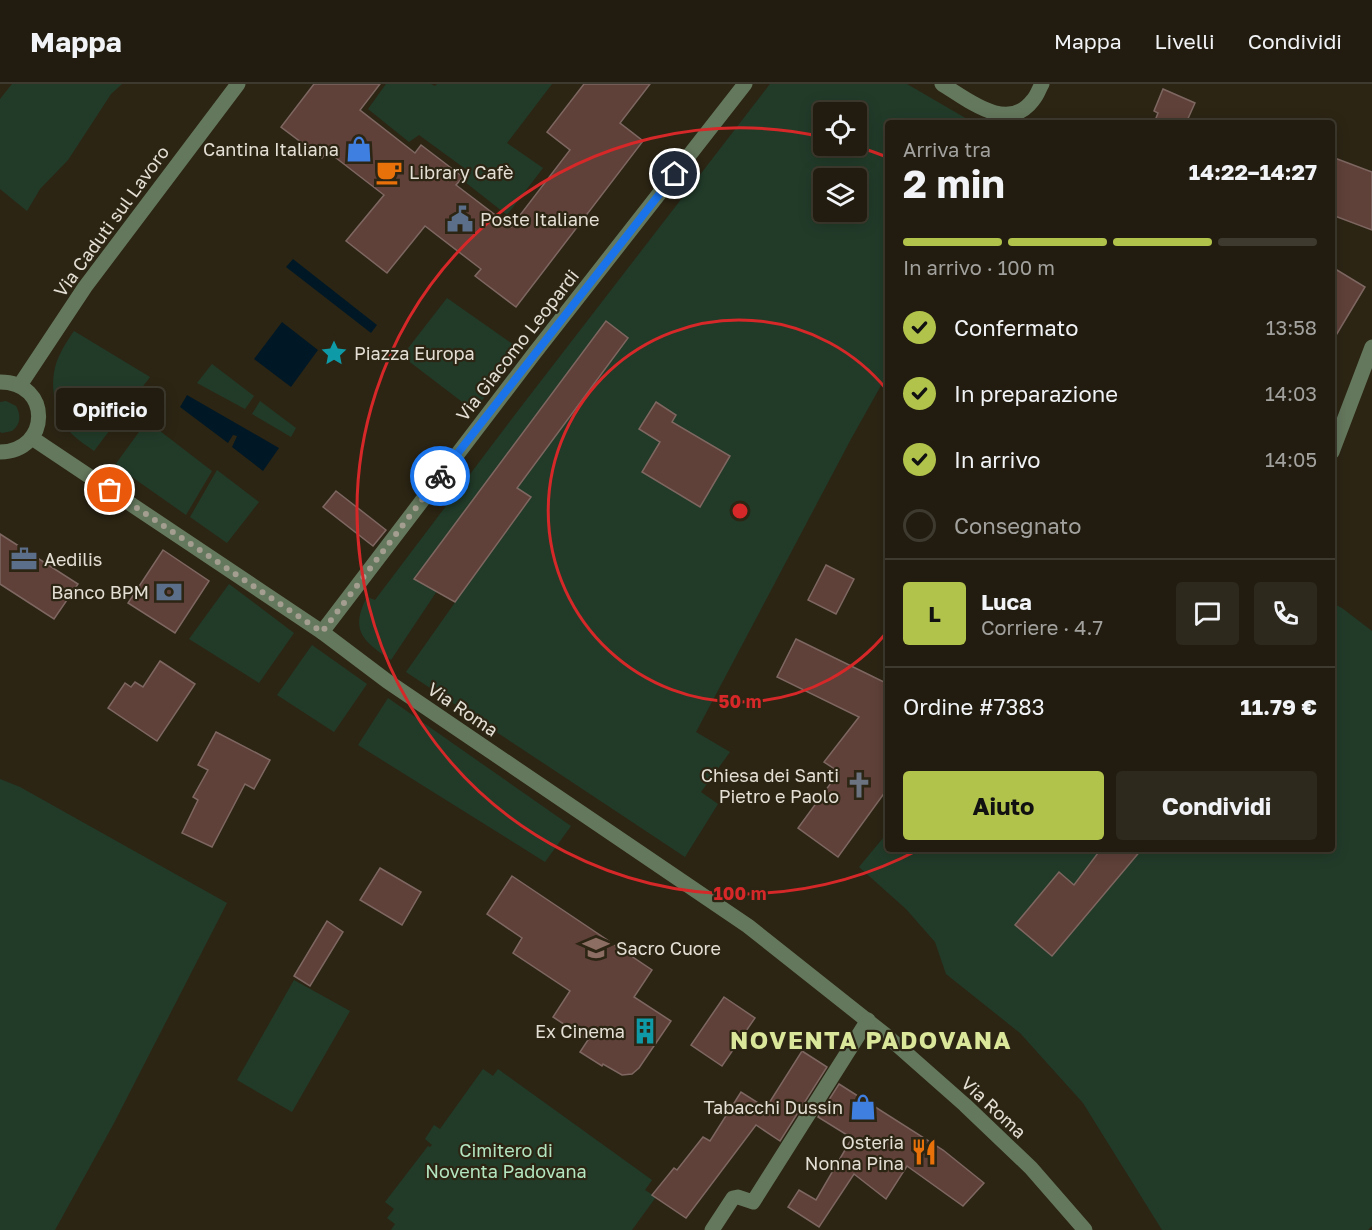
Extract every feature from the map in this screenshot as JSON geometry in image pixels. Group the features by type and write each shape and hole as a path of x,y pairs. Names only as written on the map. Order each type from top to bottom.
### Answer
{"street":[{"name":"Via Caduti sul Lavoro","path":"20,386 85,287 238,84"},
{"name":"Via Giacomo Leopardi","path":"322,632 533,354 746,84"},
{"path":"942,84 987,111 1001,115 1017,112 1032,102 1042,84"},
{"path":"1335,444 1372,347"},
{"path":"0,382 10,382 30,393 39,415 38,427 32,438 23,446 12,451 0,452"},
{"name":"Via Roma","path":"32,438 322,632 397,687 748,926 868,1020 965,1106 1031,1168 1085,1230"},
{"path":"712,1230 733,1198 738,1197 753,1202 868,1020"}],"green space":[{"path":"12,84 122,84 111,94 68,160 40,189 27,211 0,189 0,99"},
{"path":"386,84 431,84 435,86 437,84 552,84 507,143 543,168 507,215 465,182 471,173 419,135 409,142 368,109"},
{"path":"770,84 907,84 969,120 885,120 885,378 696,732 730,752 701,792 718,804 685,857 406,672 456,601 437,591 391,660 373,647 362,634 359,619 367,597 375,600"},
{"path":"447,298 521,350 474,411 402,356"},
{"path":"74,331 150,377 94,451 66,427 55,401 53,382 56,364"},
{"path":"212,364 254,396 245,409 197,383"},
{"path":"6,401 16,406 19,419 12,431 2,433 0,432 0,402"},
{"path":"260,401 296,428 291,437 252,414"},
{"path":"147,421 212,471 186,515 115,465"},
{"path":"217,470 259,502 227,543 190,517"},
{"path":"229,584 294,633 259,683 189,639"},
{"path":"1335,604 1342,608 1372,631 1372,1226 1368,1230 1162,1230 1083,1103 1020,1033 946,974 935,942 906,909 859,867 885,836 885,852 1335,852"},
{"path":"312,645 367,684 334,732 277,695"},
{"path":"388,698 571,826 545,862 358,745"},
{"path":"0,779 20,787 227,903 114,1123 55,1230 0,1230"},
{"path":"294,980 350,1011 292,1112 237,1080"},
{"name":"Cimitero di Noventa Padovana","path":"483,1069 493,1076 498,1069 652,1180 645,1190 656,1197 632,1230 391,1230 395,1224 387,1218 394,1209 385,1202 428,1146 432,1145 425,1139 434,1125 440,1129"}],"water":[{"path":"293,259 377,325 371,333 286,267"},
{"path":"282,322 318,350 291,387 254,359"},
{"path":"187,395 279,448 263,471 232,447 237,436 233,435 228,443 180,407"}],"building":[{"path":"314,84 380,84 360,110 415,153 421,145 463,177 456,185 511,227 570,150 547,132 584,84 650,84 620,123 643,141 516,307 475,276 481,269 425,226 387,273 346,241 384,195 327,151 322,158 281,127"},
{"path":"1163,89 1195,103 1187,120 1155,120 1158,113 1154,111"},
{"path":"1335,158 1372,172 1372,230 1335,216"},
{"path":"1335,269 1365,287 1335,337"},
{"path":"606,321 628,338 517,488 531,497 455,602 414,579"},
{"path":"656,402 676,415 672,422 730,456 700,507 642,472 660,442 639,429"},
{"path":"336,491 386,530 373,546 323,507"},
{"path":"0,534 78,584 54,619 0,584"},
{"name":"Banco BPM","path":"163,550 209,581 175,633 128,603"},
{"path":"826,565 854,579 836,614 808,600"},
{"path":"796,639 885,683 885,792 838,857 798,828 839,772 824,762 859,717 777,677"},
{"path":"160,661 195,684 157,741 108,708 125,683 131,687 135,682 143,687"},
{"path":"216,732 270,760 254,789 245,784 212,847 182,833 198,800 193,797 208,770 198,765"},
{"path":"1099,852 1139,852 1052,956 1015,925 1059,872 1074,885"},
{"path":"380,868 421,892 402,925 360,900"},
{"path":"512,876 652,970 634,997 671,1021 639,1068 632,1074 622,1075 580,1052 588,1040 553,1017 570,991 513,953 522,938 487,914"},
{"path":"327,921 343,932 310,986 294,976"},
{"path":"724,997 755,1018 722,1066 691,1045"},
{"path":"802,1051 827,1067 780,1141 756,1125 686,1218 652,1195 674,1168 677,1170 703,1137 710,1141 741,1092 766,1108"},
{"path":"839,1084 943,1150 984,1183 963,1206 907,1166 886,1199 854,1174 819,1227 788,1207 799,1190 816,1200 852,1138 818,1117"}],"way so far":[{"path":"110,490 322,632 440,476"}],"place":[{"name":"Cantina Italiana","path":"359,149"},
{"name":"Library Cafè","path":"389,172"},
{"name":"Poste Italiane","path":"460,219"},
{"name":"Piazza Europa","path":"334,353"},
{"name":"Opificio","path":"110,490"},
{"name":"Aedilis","path":"24,559"},
{"name":"Banco BPM","path":"169,592"},
{"name":"Chiesa dei Santi Pietro e Paolo","path":"859,785"},
{"name":"Sacro Cuore","path":"596,948"},
{"name":"Ex Cinema","path":"645,1031"},
{"name":"Tabacchi Dussin","path":"863,1107"},
{"name":"Osteria Nonna Pina","path":"924,1152"}],"district":[{"name":"NOVENTA PADOVANA","path":"871,1039"}],"route":[{"path":"440,476 675,174"}]}
